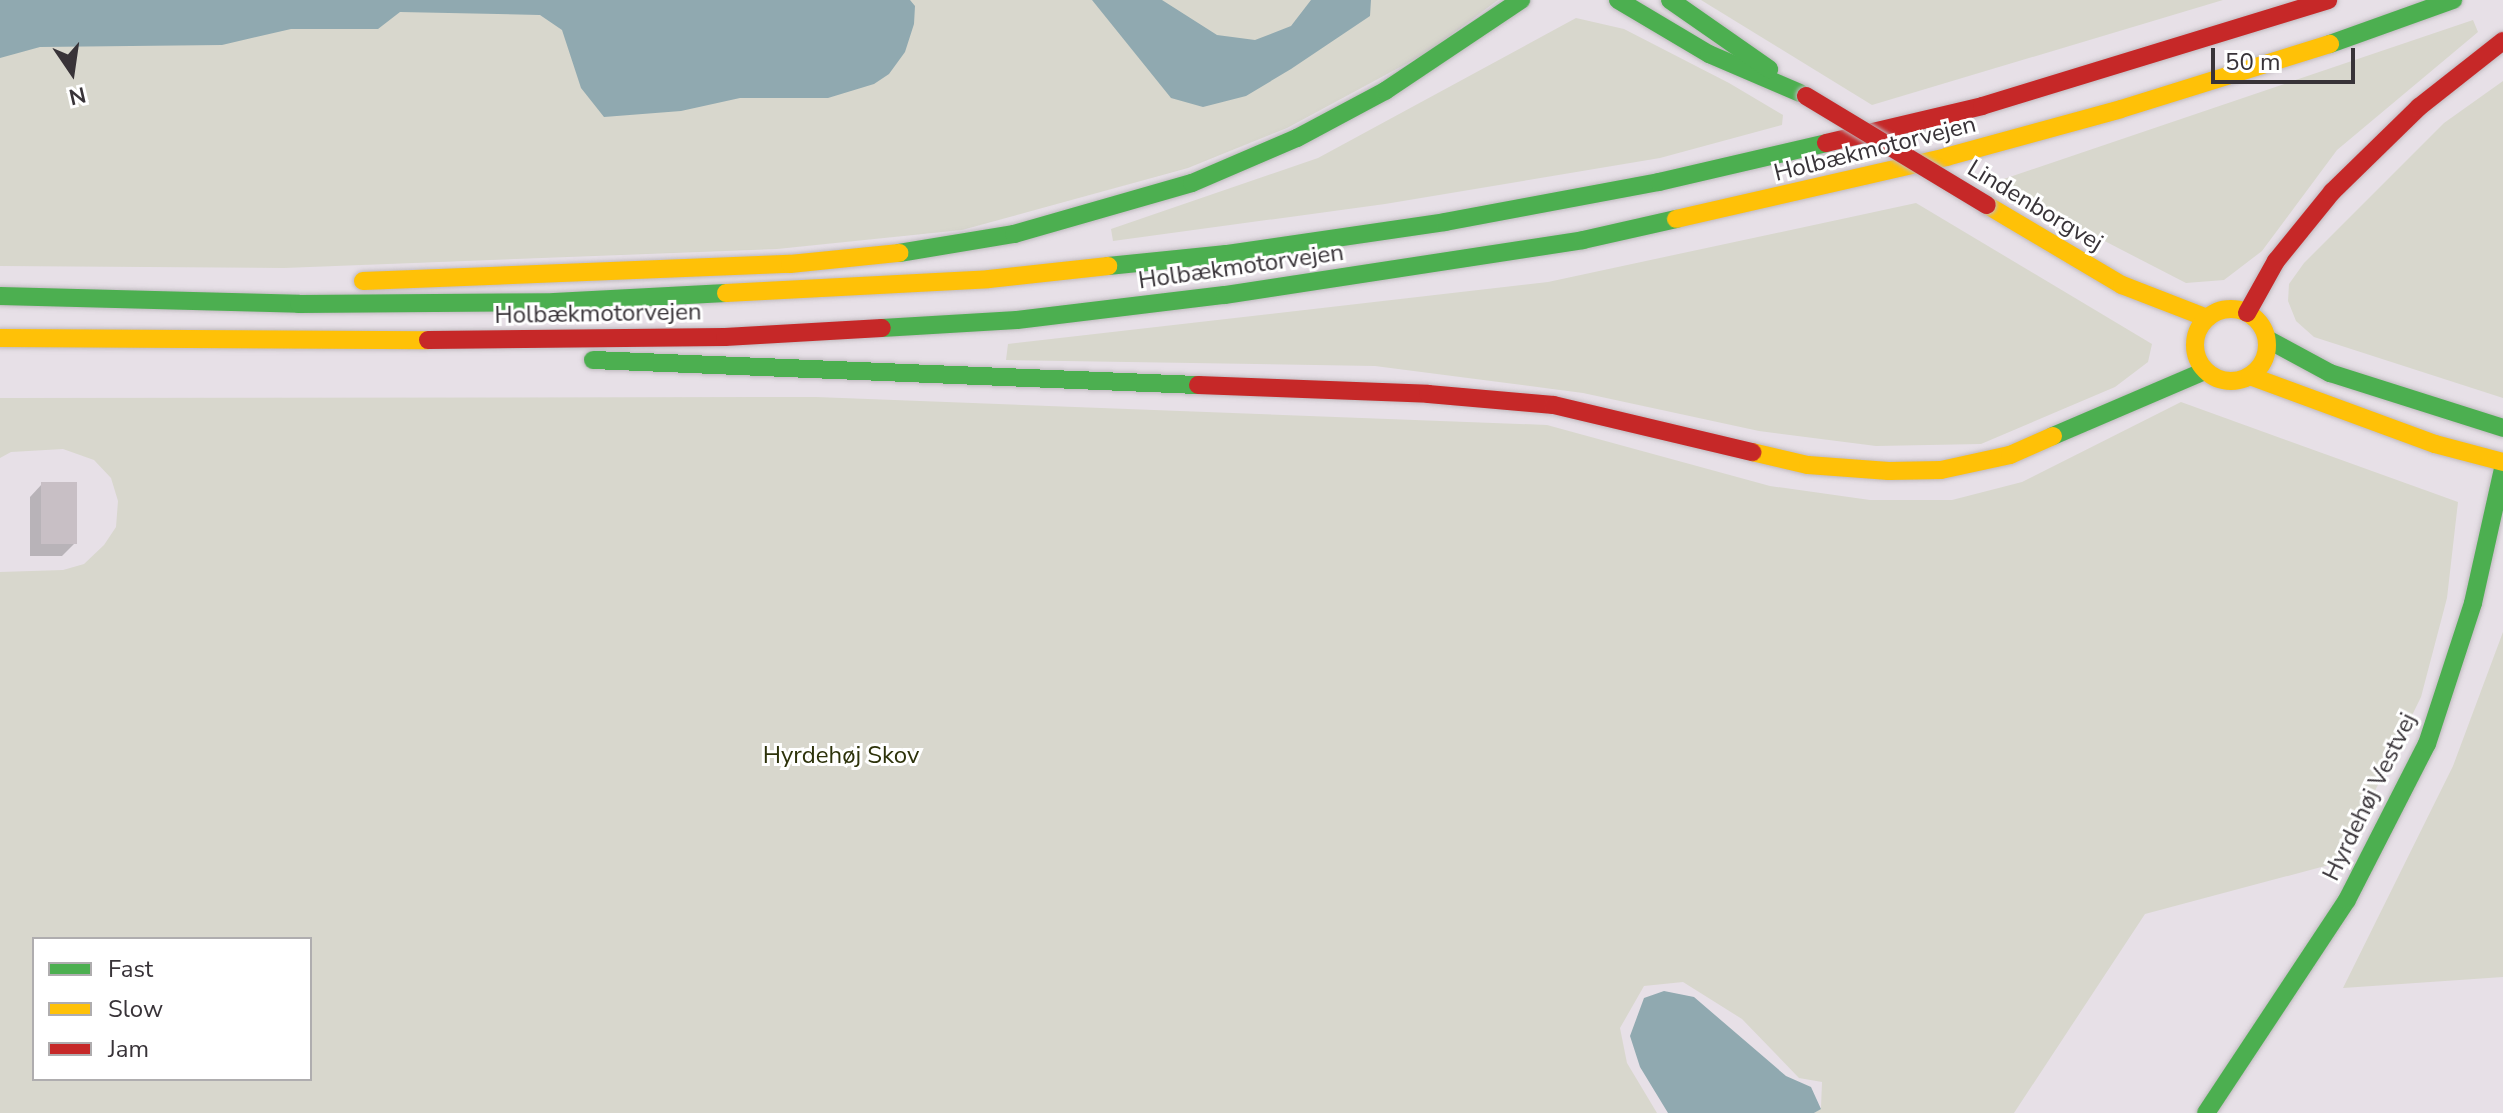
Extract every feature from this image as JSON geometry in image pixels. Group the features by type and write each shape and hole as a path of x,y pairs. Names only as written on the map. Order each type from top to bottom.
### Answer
{"main road":[{"path":"347,282 790,264 905,252 1014,234 1192,183 1297,138 1385,91 1521,0"},
{"name":"Lindenborgvej","path":"1618,0 1709,54 1803,94"},
{"path":"1646,0 1713,41 1753,57"},
{"name":"Lindenborgvej","path":"1670,0 1803,94 2122,285 2195,340"},
{"name":"Holbækmotorvejen","path":"0,296 299,304 522,302 761,293 989,279 1226,254 1445,222 1659,182 1982,106 2328,0"},
{"name":"Holbækmotorvejen","path":"0,338 418,340 725,337 1017,320 1255,291 1583,240 1946,157 2334,43 2453,0"},
{"path":"2247,313 2276,261 2332,192 2419,107 2503,41"},
{"path":"158,298 299,284"},
{"name":"Lindenborgvej","path":"2122,285 2207,318"},
{"path":"2250,376 2264,361 2267,339 2260,324 2247,313 2226,309 2207,318 2195,340 2195,352 2205,371 2226,381 2250,376 2435,444 2503,462"},
{"path":"2267,339 2330,373 2503,428"},
{"path":"418,340 570,358 1428,394 1554,405 1808,465 1889,471 1941,470 2010,455 2175,381 2205,371"},
{"name":"Hyrdehøj Vestvej","path":"2206,1113 2347,900 2427,744 2473,603 2503,469"}],"green space":[{"path":"0,0 1498,0 1428,52 1287,128 1188,168 962,230 777,249 284,268 0,266"},
{"path":"1701,0 2223,0 1872,105"},
{"path":"1576,18 1624,29 1729,83 1783,115 1782,125 1660,158 1385,204 1113,241 1111,229 1318,158"},
{"path":"2473,20 2478,32 2337,150 2262,251 2224,280 2186,283 1992,183"},
{"path":"2503,81 2503,398 2314,337 2296,321 2288,301 2289,284 2304,263 2444,123"},
{"path":"1916,203 2152,344 2148,362 2115,387 1981,444 1876,446 1759,431 1583,393 1375,366 1006,360 1008,344 1548,282"},
{"name":"Hyrdehøj Skov","path":"816,397 1547,425 1770,486 1870,500 1952,500 2022,482 2181,402 2458,502 2447,598 2421,697 2340,862 2145,914 2014,1113 1814,1113 1821,1108 1822,1082 1799,1078 1742,1019 1683,982 1644,986 1620,1028 1627,1063 1657,1113 0,1113 0,572 63,570 84,564 104,545 116,527 118,501 111,478 94,460 63,449 11,452 0,458 0,398"},
{"path":"2503,632 2503,977 2343,988 2453,766"}],"water":[{"path":"0,0 910,0 915,6 914,24 905,52 889,74 874,84 828,98 740,98 681,111 604,117 581,88 562,30 540,15 400,12 378,29 291,29 222,45 40,47 0,58"},
{"path":"1092,0 1162,0 1217,35 1255,40 1291,26 1311,0 1371,0 1370,16 1291,69 1246,96 1203,107 1171,98"},
{"path":"1664,991 1694,997 1786,1076 1811,1087 1821,1109 1814,1113 1668,1113 1640,1067 1630,1036 1644,998"}],"building":[{"path":"41,482 77,482 77,544 41,544"}],"traffic: fast":[{"path":"899,253 1014,234 1192,183 1297,138 1385,91 1521,0"},
{"path":"1618,0 1709,54 1800,93"},
{"path":"1670,0 1769,69"},
{"path":"2330,44 2453,0"},
{"path":"1108,266 1226,254 1445,222 1659,182 1826,143"},
{"path":"882,328 1017,320 1225,295 1583,240 1676,219"},
{"path":"0,296 299,304 554,302 726,293"},
{"path":"2267,339 2330,373 2503,428"},
{"path":"593,360 1198,385"},
{"path":"2053,436 2205,371"},
{"path":"2206,1113 2347,900 2427,744 2473,603 2503,469"}],"traffic: slow":[{"path":"1676,219 1946,157 2121,109 2330,44"},
{"path":"1987,205 2122,285 2207,318"},
{"path":"363,281 790,264 899,253"},
{"path":"726,293 989,279 1108,266"},
{"path":"2231,309 2257,319 2267,345 2257,371 2231,381 2205,371 2195,345 2205,319 2231,309"},
{"path":"0,338 428,340"},
{"path":"2250,376 2435,444 2503,462"},
{"path":"1752,452 1808,465 1889,471 1941,470 2010,455 2053,436"}],"traffic: jam":[{"path":"1826,143 1982,106 2328,0"},
{"path":"2247,313 2276,261 2332,192 2419,107 2503,41"},
{"path":"1806,96 1987,205"},
{"path":"428,340 725,337 882,328"},
{"path":"1198,385 1428,394 1554,405 1752,452"}]}
